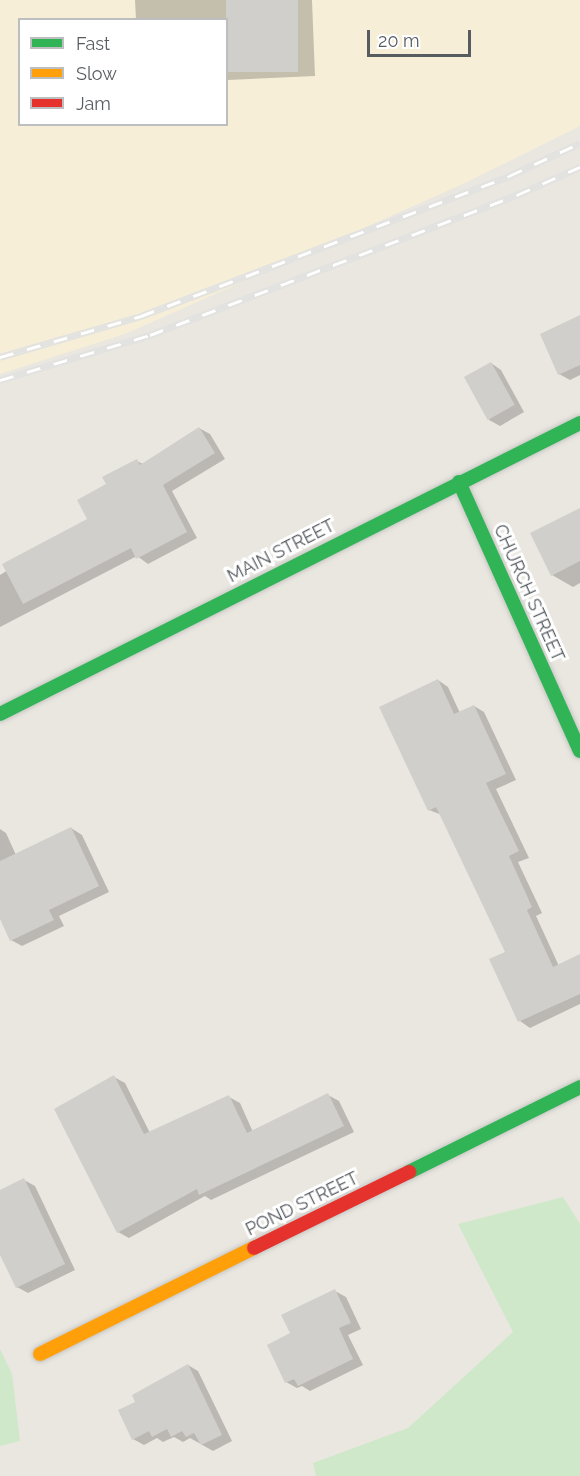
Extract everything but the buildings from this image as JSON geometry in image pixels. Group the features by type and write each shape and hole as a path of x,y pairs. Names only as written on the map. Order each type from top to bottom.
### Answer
{"street":[{"name":"MAIN STREET","path":"0,714 580,423"},
{"name":"CHURCH STREET","path":"459,482 580,752"},
{"name":"POND STREET","path":"40,1354 580,1087"}],"shaded area":[{"path":"0,0 580,0 580,126 465,183 125,334 0,374"}],"green space":[{"path":"563,1197 580,1224 580,1476 316,1476 313,1463 408,1428 513,1332 458,1224"},
{"path":"0,1349 12,1374 20,1441 0,1446"}],"railway":[{"path":"0,357 141,316 509,176 580,143"},
{"path":"0,380 150,335 517,195 580,167"}],"traffic: fast":[{"path":"0,714 580,423"},
{"path":"459,482 580,751"},
{"path":"409,1172 580,1087"}],"traffic: slow":[{"path":"40,1354 254,1248"}],"traffic: jam":[{"path":"254,1248 409,1172"}]}
